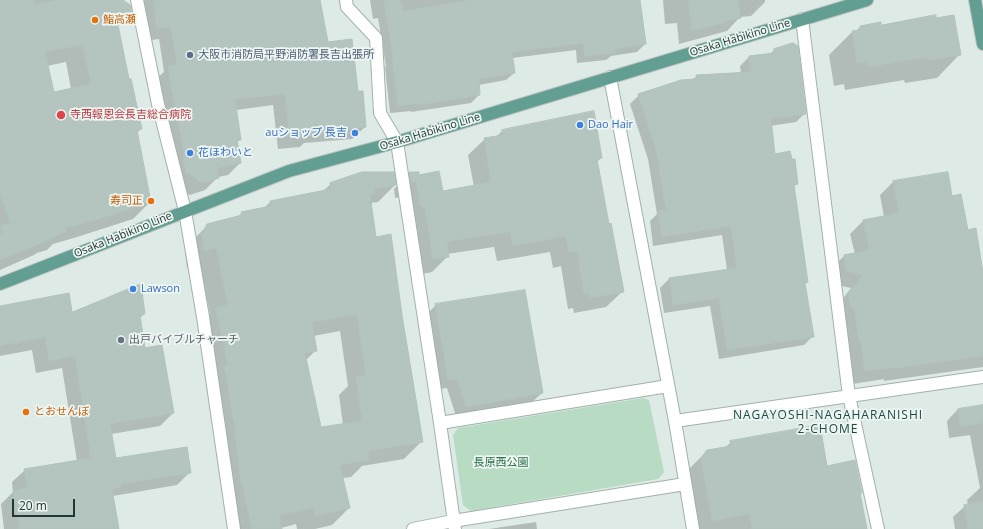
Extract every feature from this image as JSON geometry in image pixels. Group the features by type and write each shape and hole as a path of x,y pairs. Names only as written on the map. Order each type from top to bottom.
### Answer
{"main road":[{"name":"Osaka Habikino Line","path":"0,284 289,171 397,142 867,0"},
{"path":"975,0 983,44"}],"street":[{"path":"137,0 158,104 184,211 203,317 234,529"},
{"path":"346,0 347,7 376,38 380,113 397,142 454,525"},
{"path":"802,19 849,396 878,529"},
{"path":"610,77 675,421 693,529"},
{"path":"675,421 983,377"},
{"path":"440,423 668,386"},
{"path":"413,529 454,525 685,484"}],"green space":[{"name":"長原西公園","path":"643,398 649,400 664,472 658,479 471,511 463,505 453,435 458,428"}],"building":[{"path":"0,0 34,0 35,4 58,0 123,0 130,5 133,18 117,20 129,79 131,79 142,129 137,130 151,202 96,220 65,228 66,232 0,260 0,234 3,233 0,226 10,223 0,194","holes":["83,45 91,84 54,92 45,52"]},
{"path":"154,0 320,0 328,42 352,39 358,91 363,91 366,127 313,132 314,135 290,138 285,94 235,99 241,140 237,140 241,163 217,168 219,178 202,183 189,173 186,173 183,158 185,157 168,66 177,65 171,27 157,29"},
{"path":"384,0 401,0 403,11 470,0 640,0 646,44 614,49 615,53 585,56 583,43 512,52 515,73 479,79 480,95 418,105 418,103 398,106 393,58"},
{"path":"689,0 738,0 741,18 692,31"},
{"path":"936,15 936,18 954,15 961,55 928,60 927,57 868,67 867,62 857,63 852,31 861,30 860,26 881,22 881,25"},
{"path":"793,43 798,46 806,114 771,119 775,154 790,151 792,159 795,159 798,184 794,185 808,282 805,283 814,337 727,350 719,298 673,305 669,278 737,268 731,226 662,237 658,211 666,210 656,150 638,94 681,80 697,79 696,75 751,72 749,56 774,53 774,49"},
{"path":"594,111 602,158 597,159 624,292 590,298 589,293 584,294 577,251 569,252 566,236 513,246 510,232 456,240 447,242 449,257 433,259 425,208 420,205 416,182 411,182 409,172 419,172 419,175 439,171 443,191 491,182 484,138 503,135 502,130"},
{"path":"362,172 394,172 396,185 374,189 375,194 370,195 376,237 391,234 402,315 423,442 368,451 369,460 340,465 350,508 315,516 313,508 279,515 282,529 252,529 239,471 235,429 224,366 228,365 215,307 228,305 216,248 204,251 202,234 207,224 242,215 241,212 271,206 270,201 331,189 330,183","holes":["357,315 366,375 356,377 362,421 321,427 305,353 317,351 312,322"]},
{"path":"948,172 952,196 961,194 968,230 976,228 983,273 983,356 865,371 854,308 851,308 848,294 863,275 846,271 844,255 869,250 863,220 899,213 893,181"},
{"path":"141,284 145,314 140,315 145,348 162,345 174,413 110,424 116,458 187,447 191,473 120,484 121,487 112,489 119,529 19,529 13,491 27,488 24,469 91,458 75,356 49,361 45,337 0,346 0,306 69,293 72,312"},
{"path":"525,290 543,393 466,407 457,379 448,380 435,304"},
{"path":"983,405 983,423 960,427 958,409"},
{"path":"820,425 827,466 855,460 862,493 860,493 867,529 752,529 749,514 712,521 701,458 707,450 731,446 730,441"},
{"path":"983,502 983,529 968,529 964,505"}],"place":[{"name":"鮨高瀬","path":"95,20"},
{"name":"大阪市消防局平野消防署長吉出張所","path":"190,55"},
{"name":"寺西報恩会長吉総合病院","path":"61,115"},
{"name":"Dao Hair","path":"580,125"},
{"name":"auショップ 長吉","path":"355,133"},
{"name":"花ほわいと","path":"190,153"},
{"name":"寿司正","path":"151,201"},
{"name":"Lawson","path":"133,289"},
{"name":"出戸バイブルチャーチ","path":"121,340"},
{"name":"とおせんぼ","path":"26,412"}],"district":[{"name":"NAGAYOSHI-NAGAHARANISHI 2-CHOME","path":"828,423"}]}
